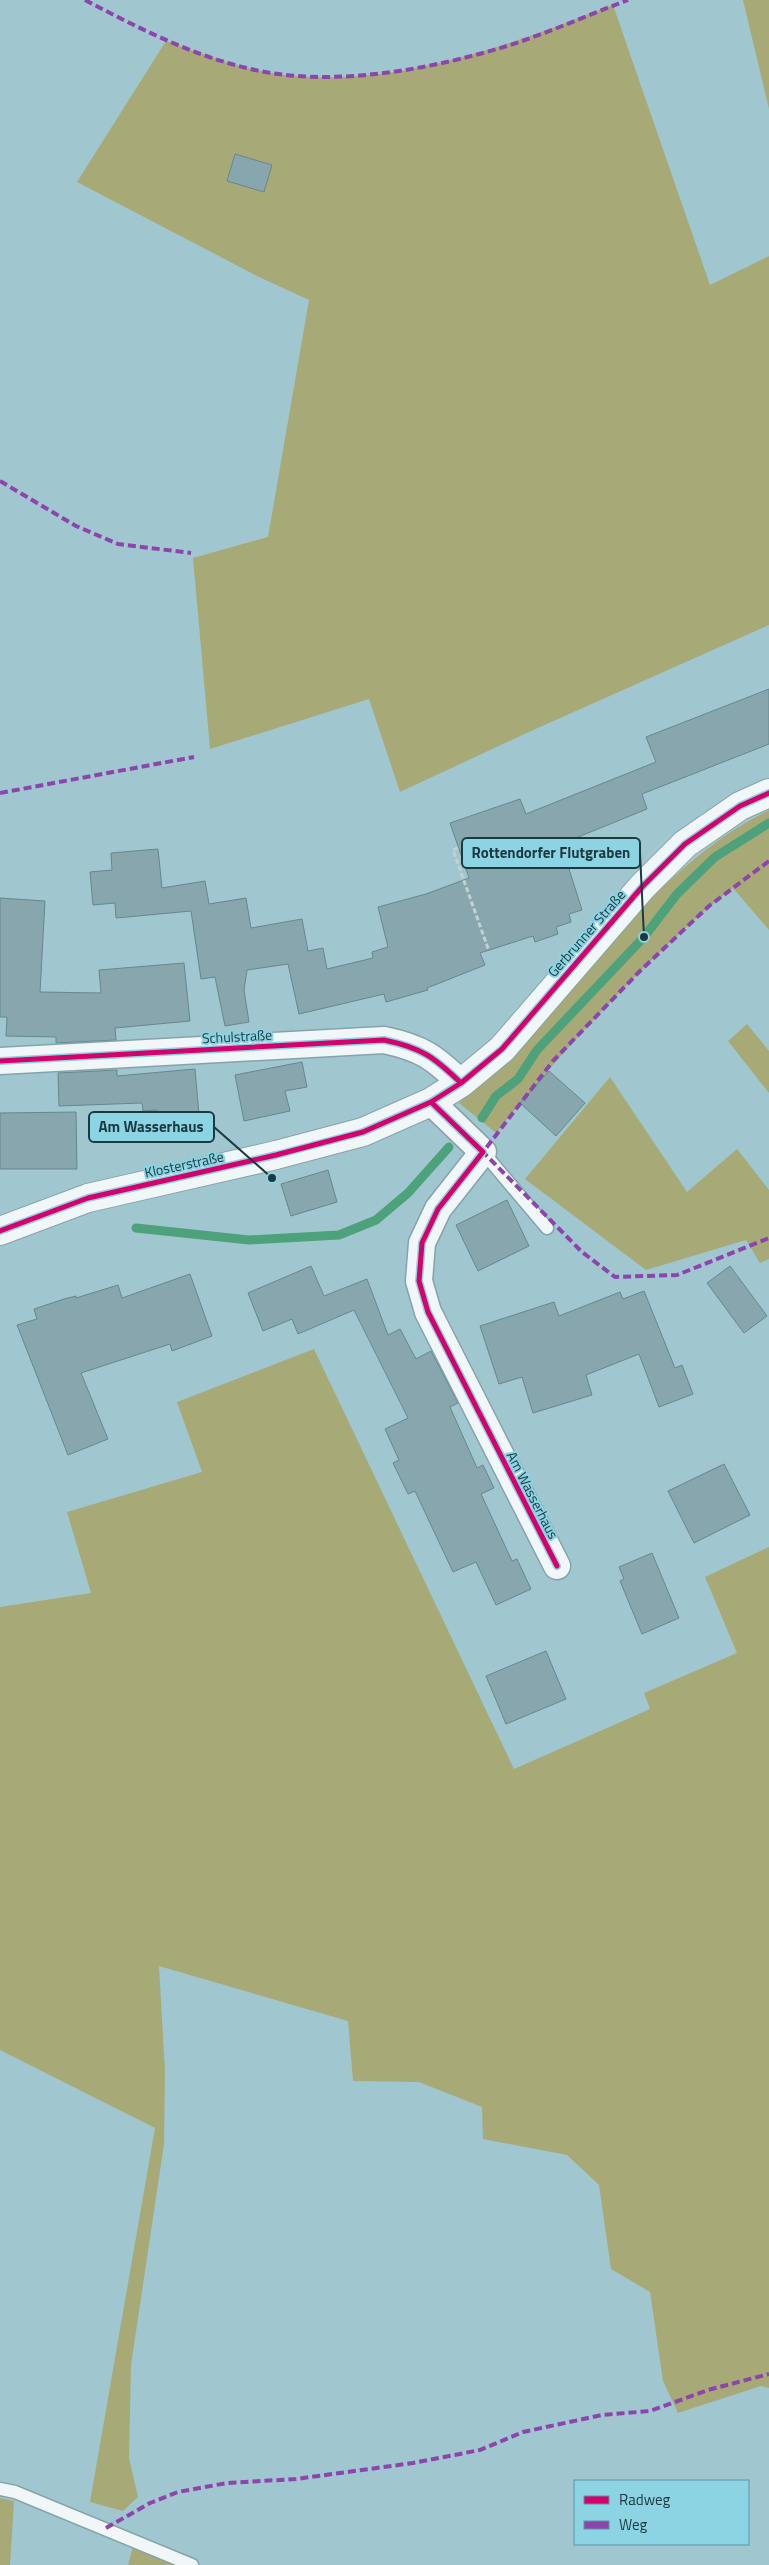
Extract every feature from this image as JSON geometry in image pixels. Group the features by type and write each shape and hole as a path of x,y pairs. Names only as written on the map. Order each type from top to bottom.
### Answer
{"street":[{"name":"Gerbrunner Straße","path":"437,1108 461,1083 502,1048 642,888 685,844 740,806 769,793"},
{"name":"Schulstraße","path":"0,1061 384,1040 413,1046 438,1061 461,1083"},
{"path":"437,1108 481,1150"},
{"name":"Klosterstraße","path":"0,1231 88,1198 276,1155 363,1132 437,1108"},
{"name":"Am Wasserhaus","path":"481,1150 438,1209 422,1243 419,1281 428,1312 556,1566"}],"lane":[{"path":"481,1150 547,1228"},
{"path":"0,2489 24,2496 192,2565"}],"path":[{"path":"458,848 453,850 489,951"}],"green space":[{"path":"743,0 769,0 769,109"},
{"path":"613,5 710,285 769,256 769,625 531,731 400,792 369,699 210,749 193,558 268,537 309,300 259,277 77,182 166,41 231,63 271,73 315,77 358,76 402,71 489,50"},
{"path":"769,810 769,930 733,888 684,929 614,998 554,1064 496,1133 459,1103 509,1056 598,955 662,888 695,858 731,832"},
{"path":"747,1024 769,1051 769,1093 728,1041"},
{"path":"610,1077 687,1192 737,1149 769,1190 769,1259 760,1263 746,1240 646,1270 525,1179"},
{"path":"314,1349 514,1769 650,1709 644,1693 737,1653 705,1577 769,1547 769,2388 761,2386 678,2413 663,2381 650,2292 611,2269 599,2185 567,2155 483,2139 482,2107 419,2082 353,2081 348,2021 159,1966 165,2071 164,2144 131,2365 129,2458 138,2497 123,2511 90,2502 155,2128 0,2050 0,1607 91,1593 67,1512 202,1472 177,1402"},
{"path":"0,2498 14,2501 10,2565 0,2565"},
{"path":"133,2547 177,2565 128,2565"}],"building":[{"path":"235,154 272,165 264,192 227,181"},
{"path":"769,689 769,744 642,794 647,809 561,844 582,910 569,914 571,922 556,927 558,934 535,942 533,936 480,953 485,965 427,988 428,990 386,1002 384,994 299,1014 288,964 247,970 244,990 249,1022 225,1026 215,977 201,979 191,911 116,918 115,903 93,905 90,872 112,870 111,853 158,849 162,888 205,881 209,904 246,898 251,928 302,919 308,951 323,948 327,969 373,958 372,952 388,947 378,907 426,894 469,878 450,823 520,799 526,814 656,762 646,737"},
{"path":"0,898 45,901 40,992 101,993 99,970 184,963 190,1021 115,1028 116,1040 56,1043 56,1037 6,1036 7,1017 0,1017"},
{"path":"302,1062 307,1087 285,1091 290,1111 244,1121 235,1075"},
{"path":"195,1069 200,1126 159,1130 157,1110 143,1111 142,1103 59,1106 58,1073 117,1070 117,1076"},
{"path":"549,1071 585,1103 556,1136 520,1103"},
{"path":"76,1112 77,1169 0,1169 0,1113"},
{"path":"328,1170 337,1202 291,1216 281,1184"},
{"path":"507,1200 529,1246 478,1271 456,1225"},
{"path":"311,1266 324,1296 367,1279 388,1335 400,1329 416,1359 431,1351 458,1403 450,1407 477,1468 483,1465 494,1488 481,1494 512,1561 517,1559 531,1589 496,1605 476,1562 453,1572 415,1491 408,1494 393,1463 399,1460 385,1429 408,1418 354,1310 298,1334 292,1319 263,1331 248,1293"},
{"path":"730,1266 767,1316 744,1333 707,1283"},
{"path":"190,1274 212,1336 172,1351 170,1344 81,1373 108,1439 68,1455 17,1325 37,1319 34,1309 64,1299 76,1296 76,1298 118,1285 122,1298"},
{"path":"644,1291 675,1368 682,1365 693,1394 659,1407 639,1354 586,1375 592,1395 533,1413 522,1377 499,1384 480,1326 554,1302 559,1316 620,1292 623,1299"},
{"path":"724,1464 750,1515 694,1543 668,1491"},
{"path":"652,1553 679,1618 642,1634 620,1581 624,1579 619,1567"},
{"path":"546,1651 566,1699 506,1724 486,1676"}],"waterway":[{"path":"482,1118 496,1096 518,1079 537,1050 644,937 677,894 715,857 769,823"},
{"path":"136,1228 249,1240 339,1235 376,1220 408,1193 449,1147"}],"marked path":[{"path":"85,0 152,34 222,61 271,73 329,77 360,76 390,72 479,54 538,35 628,0"},
{"path":"0,481 76,526 118,544 191,553"},
{"path":"0,793 194,757"},
{"path":"769,861 709,906 640,971 553,1061 483,1152 582,1252 615,1277 677,1275 769,1238"},
{"path":"106,2528 150,2503 178,2492 227,2483 296,2479 413,2463 480,2450 523,2432 602,2415 650,2411 708,2390 769,2374"}],"cycle path":[{"path":"0,1231 88,1198 276,1155 363,1132 431,1102 461,1083 502,1049 642,887 685,844 740,806 769,793"},
{"path":"0,1061 384,1040 408,1046 427,1055 443,1066 461,1083"},
{"path":"431,1102 483,1152 438,1209 422,1243 419,1281 428,1312 557,1566"}],"place":[{"name":"Rottendorfer Flutgraben","path":"644,937"},
{"name":"Am Wasserhaus","path":"272,1178"}]}
